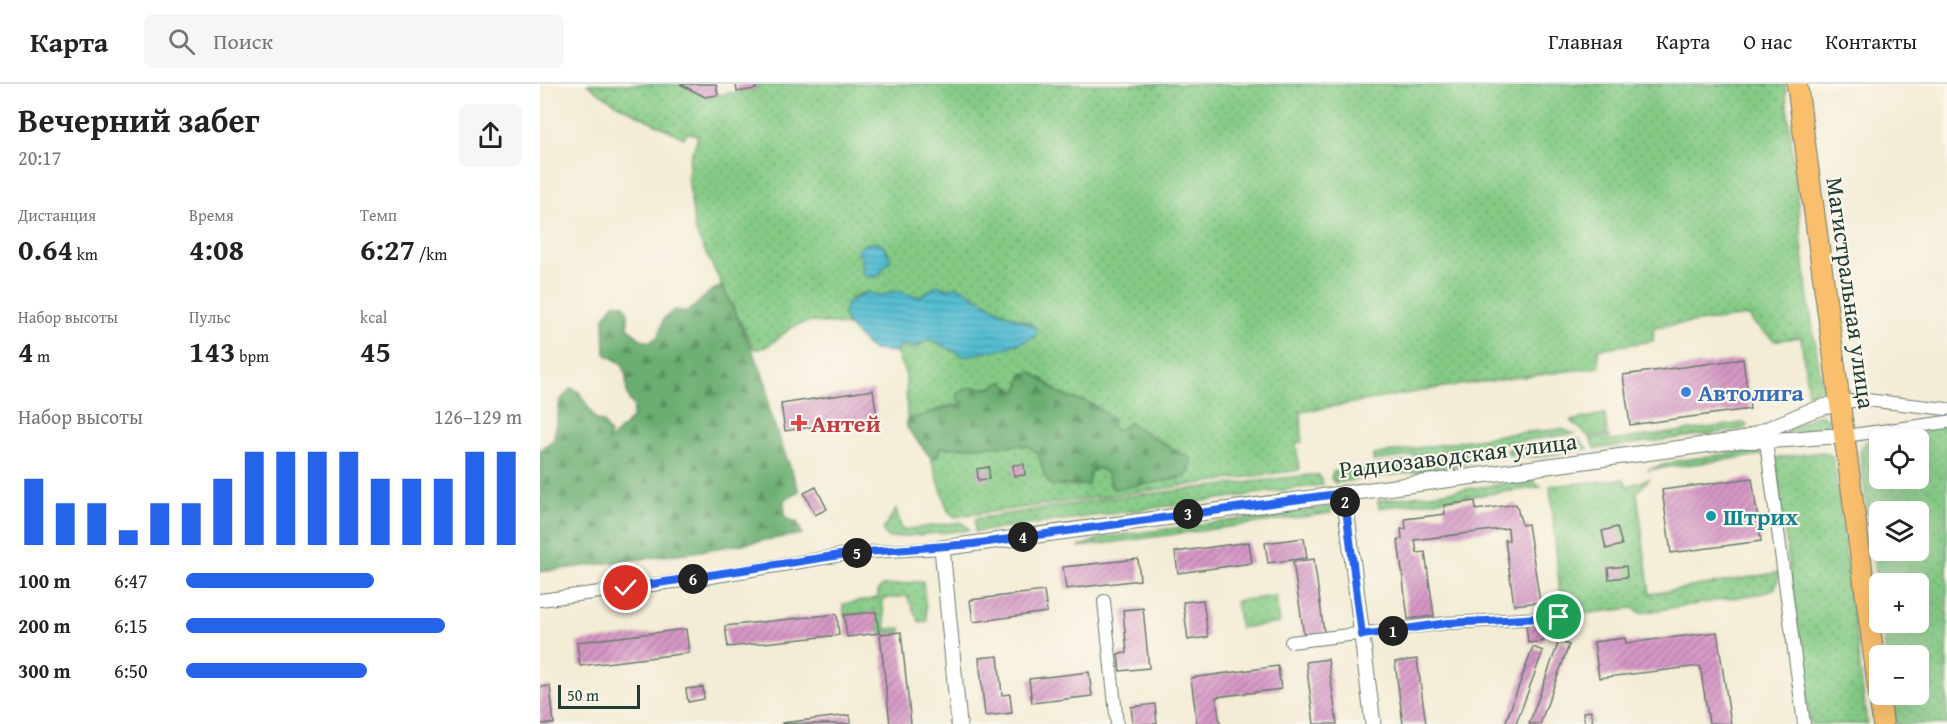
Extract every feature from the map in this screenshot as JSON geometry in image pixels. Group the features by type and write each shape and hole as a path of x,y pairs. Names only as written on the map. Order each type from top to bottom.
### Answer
{"highway":[{"name":"Магистральная улица","path":"1797,84 1883,724"}],"street":[{"path":"1840,402 1866,400 1947,410"},
{"name":"Радиозаводская улица","path":"1741,440 1808,412 1840,402"},
{"path":"1845,436 1947,422"},
{"name":"Радиозаводская улица","path":"540,600 711,577 853,553 942,548 1741,440 1766,442 1812,436 1845,436"},
{"path":"1766,442 1804,724"},
{"path":"1344,493 1373,724"},
{"path":"942,548 959,724"},
{"path":"1104,601 1117,724"},
{"path":"1290,642 1448,623 1559,617"}],"green space":[{"path":"587,84 680,84 705,97 756,89 755,84 1785,84 1808,299 1823,388 1808,394 1801,337 1775,341 1754,324 1749,316 1654,327 1653,341 1598,349 1599,367 1444,387 1301,412 1302,442 1296,443 1299,470 955,517 948,511 931,458 937,457 940,448 1024,445 1032,448 1040,457 1044,474 1051,485 1079,486 1089,478 1090,472 1097,468 1107,474 1113,489 1183,478 1190,472 1190,459 1129,423 1117,431 1112,426 1113,419 1092,404 1062,395 1042,378 1022,374 1018,391 998,383 966,403 944,407 907,422 906,375 896,352 900,346 917,347 926,340 932,340 964,356 1002,349 1035,337 1032,324 1000,311 957,286 946,289 938,286 919,297 895,291 882,296 862,293 850,300 846,318 848,326 804,323 791,328 767,346 754,349 695,231 688,176 690,158 698,138 695,134 687,133 684,138 618,105","holes":["879,243 888,251 881,271 861,265 862,246"]},
{"path":"722,286 767,386 769,411 799,491 784,500 785,517 798,523 802,534 694,552 540,572 540,450 554,439 560,401 571,388 579,392 596,420 603,422 610,434 608,442 632,418 634,406 628,396 625,369 622,364 605,354 604,317 614,304 624,304 628,313 628,327 639,338 648,342 658,337 664,318 675,310 688,312 711,291"},
{"path":"1032,372 1062,395 1092,404 1113,419 1112,426 1117,431 1129,423 1191,459 1190,472 1166,481 1113,489 1107,474 1097,468 1090,472 1088,485 1051,485 1044,474 1040,457 1032,448 1024,445 940,448 937,457 931,458 907,428 907,422 912,418 965,403 958,400 957,395 969,388 990,389 1003,382 1014,392 1018,391 1022,374"},
{"path":"1605,414 1607,434 1588,436 1571,421"},
{"path":"1821,414 1829,420 1824,428 1772,435"},
{"path":"1743,423 1747,425 1745,429 1595,449 1590,438 1609,436 1610,441"},
{"path":"1947,424 1947,724 1895,724 1892,705 1929,705 1929,645 1885,645 1883,633 1929,633 1929,573 1875,573 1874,561 1929,561 1929,501 1869,501 1869,524 1860,453 1869,440 1869,489 1929,489 1929,429 1919,429"},
{"path":"1562,429 1574,434 1373,461 1373,455 1507,434"},
{"path":"1579,439 1588,449 1537,457 1509,455 1507,451 1510,448"},
{"path":"1756,450 1762,455 1647,470 1676,461"},
{"path":"1823,452 1832,456 1834,462 1867,724 1810,724 1775,458"},
{"path":"1466,453 1474,460 1451,467 1374,477 1373,468 1375,466"},
{"path":"1363,468 1366,478 1335,483 1331,478 1333,472"},
{"path":"1319,475 1323,485 975,532 975,519 1112,498"},
{"path":"1624,479 1627,486 1649,479 1637,492 1650,594 1781,572 1775,588 1764,593 1641,613 1633,608 1572,615 1561,606 1550,486"},
{"path":"1532,480 1542,487 1379,508 1378,501"},
{"path":"1330,507 1331,513 1079,547 1101,538"},
{"path":"896,509 902,530 962,522 969,530 888,538 883,530"},
{"path":"923,581 927,621 919,622 907,596 882,599 886,629 901,628 901,632 880,634 876,612 844,615 843,604 878,598 878,590 883,586"},
{"path":"1276,596 1279,623 1240,628 1236,601"}],"water":[{"path":"874,242 884,246 891,260 881,274 874,278 863,275 862,258 857,252 862,246"},
{"path":"938,285 946,289 957,286 1000,311 1037,328 1035,337 1002,349 964,356 932,340 926,340 912,349 904,344 900,345 896,352 873,350 846,323 844,313 847,303 867,292 881,296 895,291 919,297"}],"building":[{"path":"680,84 716,84 718,95 705,97"},
{"path":"736,84 755,84 756,89 737,92"},
{"name":"Автолига","path":"1743,359 1750,409 1630,425 1623,375"},
{"path":"873,390 877,417 785,431 781,404"},
{"path":"1024,464 1025,475 1014,476 1013,465"},
{"path":"989,467 989,479 978,480 977,469"},
{"name":"Штрих","path":"1752,478 1761,541 1671,553 1662,490"},
{"path":"816,487 827,509 815,515 804,493"},
{"path":"1475,501 1476,510 1516,504 1522,525 1528,524 1540,602 1514,605 1505,540 1509,540 1508,528 1415,540 1417,553 1425,552 1434,616 1408,619 1398,540 1402,539 1401,529 1406,529 1405,519 1445,514 1444,505"},
{"path":"1617,527 1622,545 1606,549 1602,531"},
{"path":"1304,538 1307,558 1268,563 1265,543"},
{"path":"1249,542 1252,563 1178,573 1175,552"},
{"path":"1138,559 1140,580 1066,589 1063,567"},
{"path":"1314,559 1324,633 1304,636 1293,562"},
{"path":"1626,566 1627,577 1609,579 1608,568"},
{"path":"1044,591 1047,612 973,622 970,600"},
{"path":"1203,600 1208,637 1188,640 1183,602"},
{"path":"1143,608 1149,668 1120,671 1118,654 1127,653 1123,610"},
{"path":"876,612 879,633 847,637 844,615"},
{"path":"837,614 839,635 728,647 725,626"},
{"path":"1556,623 1557,633 1547,634 1546,624"},
{"path":"1543,624 1544,641 1528,643 1526,625"},
{"path":"686,629 689,653 580,666 577,642"},
{"path":"901,632 911,724 890,724 880,634"},
{"path":"1717,632 1731,724 1709,723 1700,666 1599,678 1594,642 1625,638 1626,643"},
{"path":"1559,641 1569,645 1540,724 1529,724"},
{"path":"1533,647 1543,651 1516,724 1505,724"},
{"path":"998,656 1002,695 1010,694 1012,713 985,716 979,658"},
{"path":"1328,659 1337,724 1314,724 1306,662"},
{"path":"1417,659 1426,724 1403,724 1395,662"},
{"path":"1278,666 1281,689 1216,697 1220,724 1197,724 1191,678"},
{"path":"1089,672 1092,696 1032,703 1029,679"},
{"path":"550,686 554,724 540,724 540,687"},
{"path":"703,687 704,699 688,702 686,689"},
{"path":"1155,704 1157,724 1133,724 1131,707"},
{"path":"1591,711 1593,724 1585,724 1583,712"},
{"path":"850,715 851,724 782,724 782,723"}],"place":[{"name":"Автолига","path":"1686,392"},
{"name":"Антей","path":"799,423"},
{"name":"Штрих","path":"1711,516"}],"route":[{"path":"626,588 711,577 853,553 942,548 1344,493 1362,635 1448,623 1525,621 1559,617"}]}
